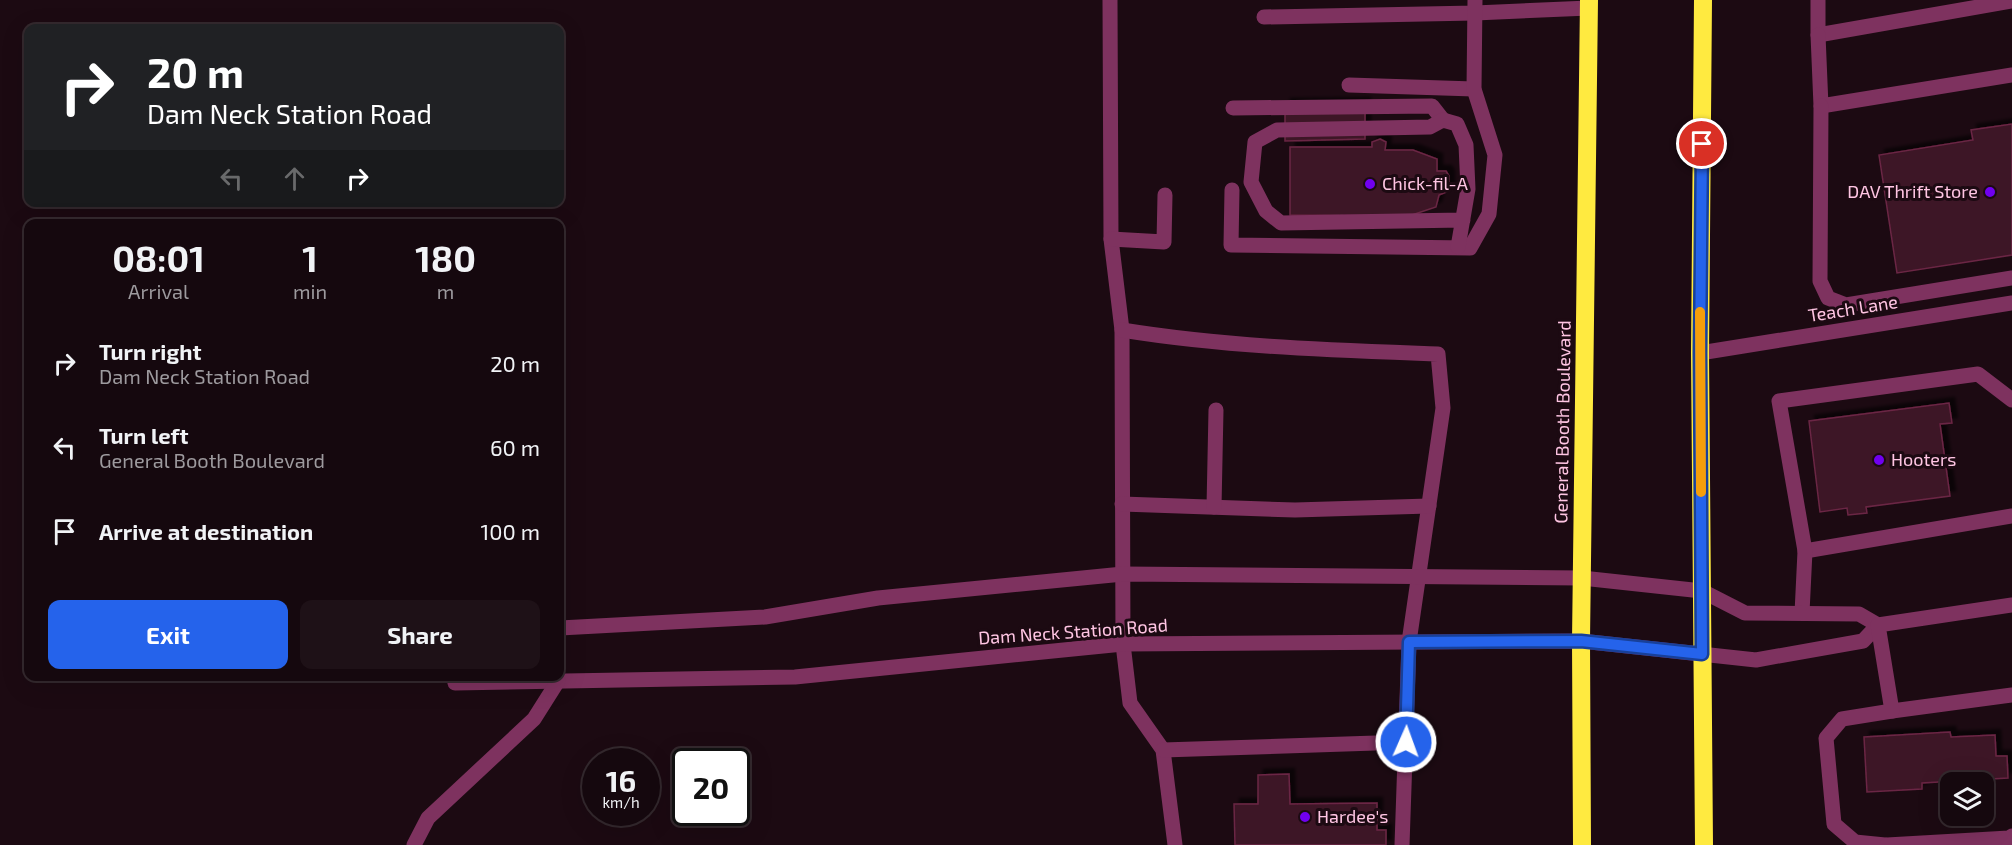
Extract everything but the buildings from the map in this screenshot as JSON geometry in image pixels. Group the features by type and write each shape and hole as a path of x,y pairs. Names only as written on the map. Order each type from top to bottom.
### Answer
{"highway":[{"path":"1703,0 1700,353 1704,845"},
{"name":"General Booth Boulevard","path":"1582,845 1581,641 1589,4"}],"street":[{"path":"1110,0 1111,239 1122,330 1123,644 1130,704 1162,750 1175,845"},
{"path":"1818,0 1821,106 1820,281 1828,298 1846,305 2012,278"},
{"path":"1818,35 2012,1"},
{"path":"1264,17 1475,6 1589,4"},
{"path":"1464,247 1489,214 1494,155 1474,89 1475,6"},
{"path":"1821,106 2012,75"},
{"path":"1349,85 1474,89"},
{"path":"1233,108 1432,106 1443,120 1457,124 1466,145 1468,189 1463,220 1464,247"},
{"path":"1443,120 1430,127 1277,130 1255,142 1251,182 1266,212 1281,224 1463,220"},
{"path":"1232,190 1231,245 1464,247"},
{"path":"1111,239 1164,242 1165,195"},
{"name":"Teach Lane","path":"1700,353 2012,303"},
{"path":"1122,330 1181,339 1263,347 1438,354 1443,408 1409,642 1402,845"},
{"path":"1802,613 1805,551 1779,401 1978,374 2012,400"},
{"path":"1214,507 1216,410"},
{"path":"1122,504 1294,510 1429,506"},
{"path":"1805,551 2012,516"},
{"path":"564,628 765,617 878,598 1123,574 1582,578 1702,591 1745,613 1859,614 1878,625 2012,605"},
{"path":"1878,625 1892,711"},
{"name":"Dam Neck Station Road","path":"564,681 795,677 1123,644 1581,641 1756,660 1863,641 1878,625"},
{"name":"Dam Neck Station Road","path":"455,681 455,683 558,681"},
{"path":"414,845 428,818 534,719 558,681"},
{"path":"2012,695 1842,719 1826,738 1834,824 1855,842 1886,845 2012,836"},
{"path":"1162,750 1406,742"}],"slow traffic":[{"path":"1700,312 1701,492"}],"place":[{"name":"Chick-fil-A","path":"1370,184"},
{"name":"DAV Thrift Store","path":"1990,192"},
{"name":"Hooters","path":"1879,460"},
{"name":"Hardee's","path":"1305,817"}],"route":[{"path":"1406,742 1409,642 1581,641 1702,654 1700,353 1702,144"}]}
